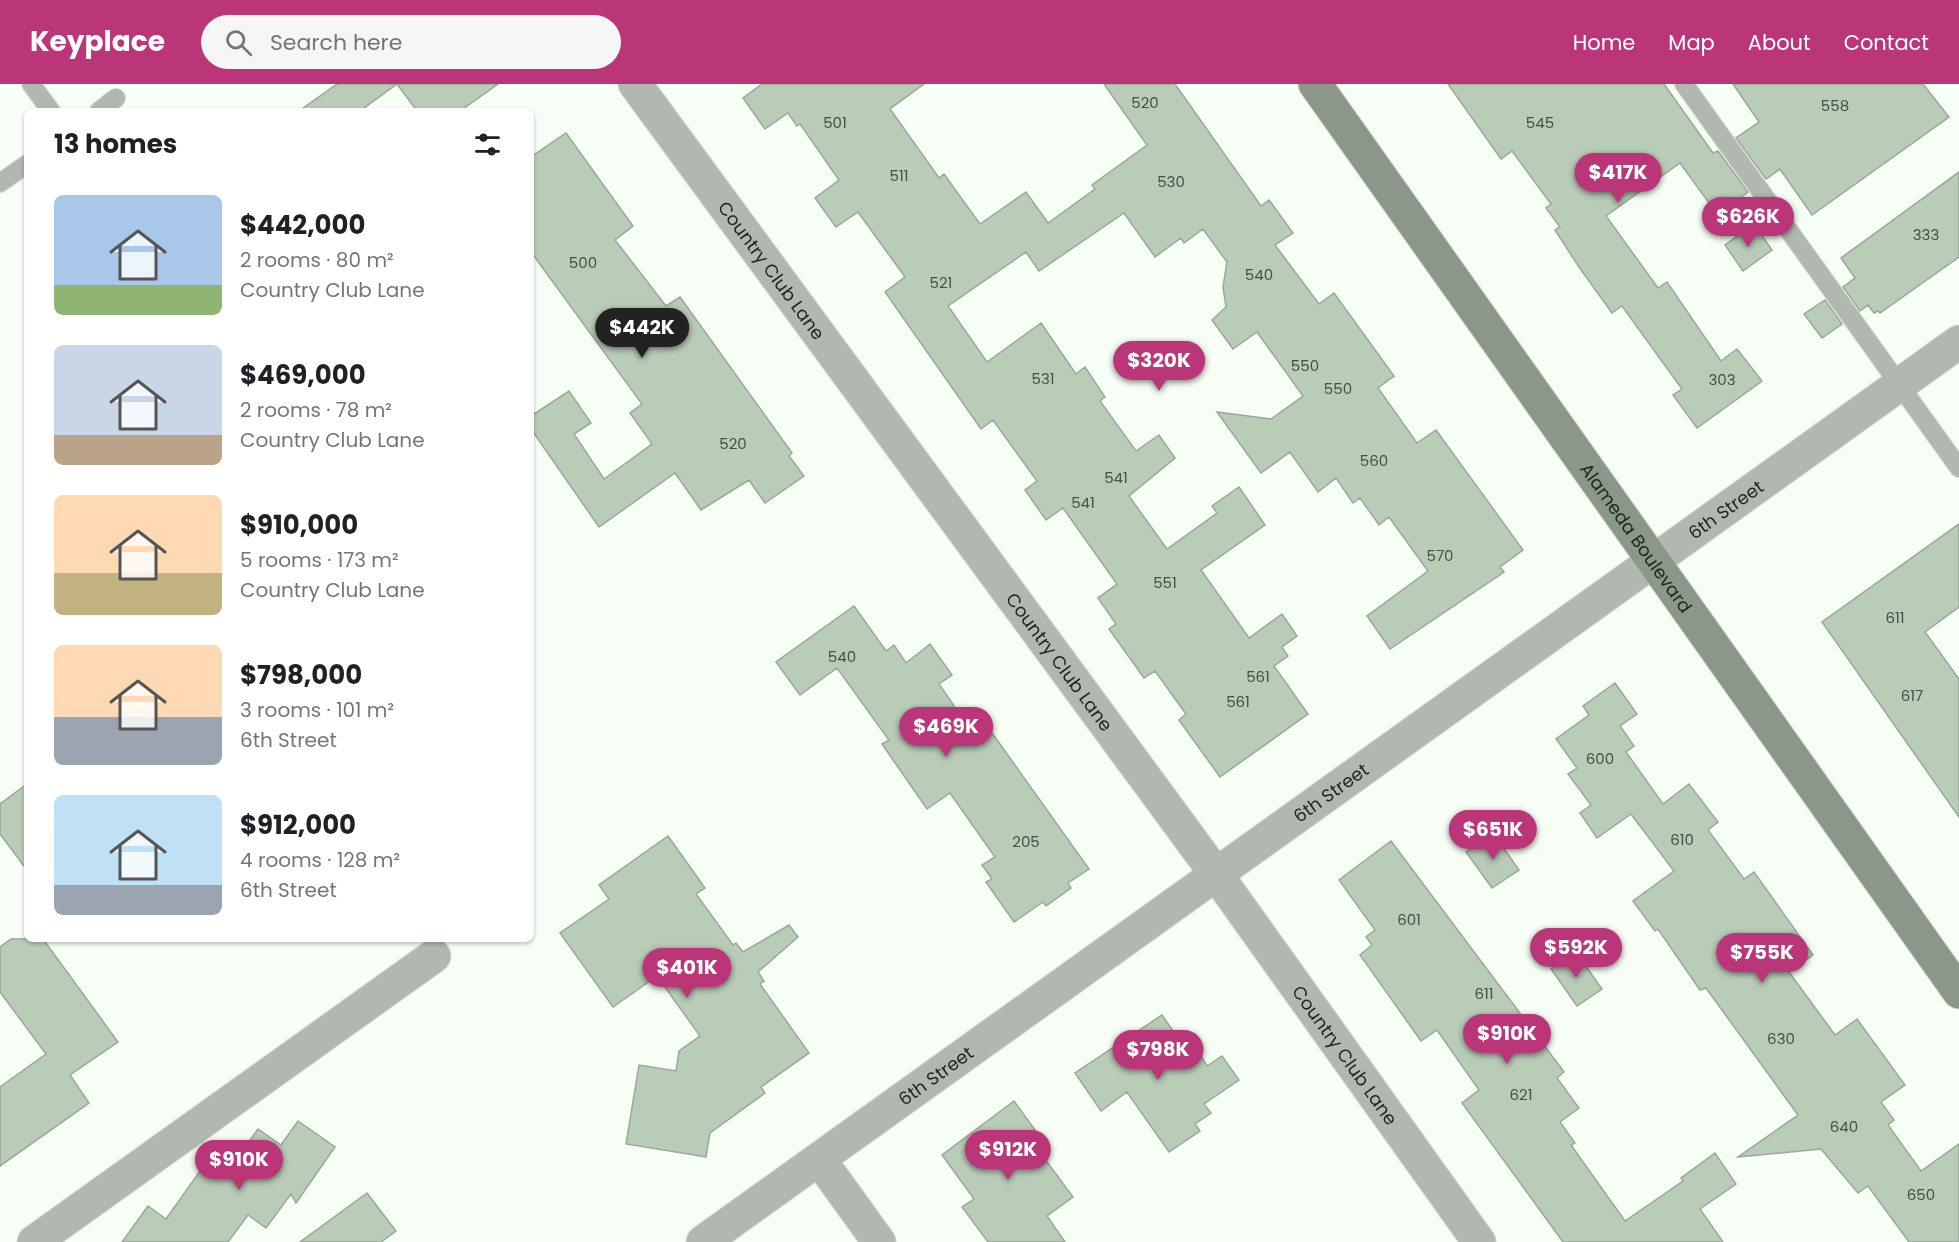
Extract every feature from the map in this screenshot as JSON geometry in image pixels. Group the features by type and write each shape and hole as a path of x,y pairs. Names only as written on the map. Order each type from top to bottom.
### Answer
{"main road":[{"name":"Alameda Boulevard","path":"1315,84 1959,992"}],"street":[{"name":"Country Club Lane","path":"635,84 1216,874 1479,1242"},
{"name":"6th Street","path":"703,1242 1959,342"},
{"path":"34,1242 434,956"},
{"path":"819,1159 879,1242"}],"lane":[{"path":"31,84 49,108"},
{"path":"1684,84 1959,468"},
{"path":"103,108 116,98"},
{"path":"0,183 24,166"}],"building":[{"path":"337,84 397,84 364,108 303,108"},
{"path":"397,84 498,84 464,108 415,108"},
{"path":"762,84 924,84 890,109 939,178 944,174 980,224 1026,192 1048,223 1095,189 1092,185 1147,145 1104,84 1175,84 1261,206 1269,200 1293,233 1275,245 1319,304 1334,293 1394,376 1378,388 1417,443 1436,430 1523,550 1500,567 1504,572 1390,649 1367,616 1428,571 1389,517 1379,525 1360,498 1353,503 1336,478 1318,492 1290,452 1261,473 1217,412 1271,419 1303,396 1257,332 1233,349 1212,320 1226,307 1223,287 1227,262 1203,229 1184,243 1181,238 1155,257 1124,213 1039,271 1026,252 948,306 987,362 1041,323 1076,374 1085,367 1105,397 1100,401 1136,451 1159,435 1175,458 1129,496 1167,549 1217,513 1212,506 1239,487 1265,525 1201,570 1249,638 1282,614 1297,636 1282,647 1288,656 1274,666 1308,714 1220,777 1179,720 1186,714 1155,671 1144,678 1109,629 1116,624 1098,598 1117,584 1063,508 1046,520 1025,490 1037,481 993,420 981,429 885,292 905,277 858,212 836,227 815,198 839,180 800,124 797,126 788,113 765,129 743,98"},
{"path":"1448,84 1664,84 1713,153 1718,151 1748,192 1717,214 1680,163 1606,216 1658,288 1667,282 1721,361 1737,349 1762,381 1697,428 1673,395 1682,389 1622,306 1612,313 1579,267 1555,230 1560,227 1546,208 1551,204 1512,151 1501,159"},
{"path":"1733,84 1923,84 1949,117 1812,215 1780,169 1766,179 1736,138 1759,122"},
{"path":"566,133 633,226 615,240 666,306 680,297 792,453 789,456 804,476 765,503 749,480 701,510 675,473 599,527 534,433 534,414 569,391 591,423 574,434 604,479 652,444 630,413 642,404 534,256 534,155"},
{"path":"1959,172 1959,257 1880,313 1878,311 1874,313 1868,305 1860,311 1843,287 1855,278 1841,258"},
{"path":"1754,224 1772,250 1743,271 1725,245"},
{"path":"1825,300 1842,324 1822,338 1804,314"},
{"path":"1959,524 1959,607 1925,632 1959,679 1959,817 1822,622"},
{"path":"854,606 886,651 894,645 906,663 930,644 952,675 939,684 972,732 985,723 1089,869 1068,883 1071,888 1046,906 1043,902 1014,922 986,882 992,879 982,865 995,857 950,793 927,809 882,744 889,740 837,668 800,695 776,662"},
{"path":"1615,683 1637,714 1620,726 1634,746 1626,752 1663,804 1689,784 1718,822 1708,830 1744,879 1754,872 1813,955 1789,972 1835,1035 1857,1019 1905,1085 1881,1102 1894,1120 1888,1125 1921,1171 1959,1144 1959,1242 1909,1242 1868,1186 1858,1193 1821,1149 1738,1157 1798,1115 1706,988 1700,990 1658,929 1655,931 1633,901 1674,871 1631,814 1597,838 1580,813 1591,805 1568,774 1577,768 1556,739 1589,715 1583,706"},
{"path":"24,786 24,866 0,834 0,804"},
{"path":"1493,833 1519,870 1492,888 1466,852"},
{"path":"668,836 705,888 696,894 733,945 736,943 743,952 789,925 798,937 758,972 764,981 760,984 809,1053 761,1087 765,1093 710,1133 706,1157 626,1144 639,1065 676,1071 679,1051 700,1036 657,976 613,1007 560,933 609,899 599,885"},
{"path":"1391,841 1564,1072 1557,1078 1579,1108 1560,1122 1575,1143 1571,1145 1625,1221 1683,1181 1681,1178 1715,1153 1736,1184 1700,1209 1723,1242 1563,1242 1462,1103 1479,1090 1437,1030 1421,1041 1360,955 1372,945 1366,937 1375,930 1339,880"},
{"path":"11,939 24,939 24,942 45,942 118,1042 70,1075 89,1103 0,1166 0,1087 46,1054 0,992 0,947"},
{"path":"1576,952 1602,989 1577,1006 1551,969"},
{"path":"1162,1015 1194,1061 1201,1056 1207,1066 1222,1056 1239,1080 1204,1104 1211,1113 1195,1124 1200,1131 1169,1152 1127,1092 1101,1111 1075,1073"},
{"path":"1014,1101 1035,1130 1028,1136 1073,1197 1047,1216 1065,1242 988,1242 962,1207 974,1199 942,1155"},
{"path":"298,1121 335,1147 296,1203 291,1194 266,1228 248,1215 228,1242 122,1242 148,1206 166,1219 205,1164 224,1177 258,1129 281,1145"},
{"path":"367,1193 396,1231 381,1242 300,1242"}]}
